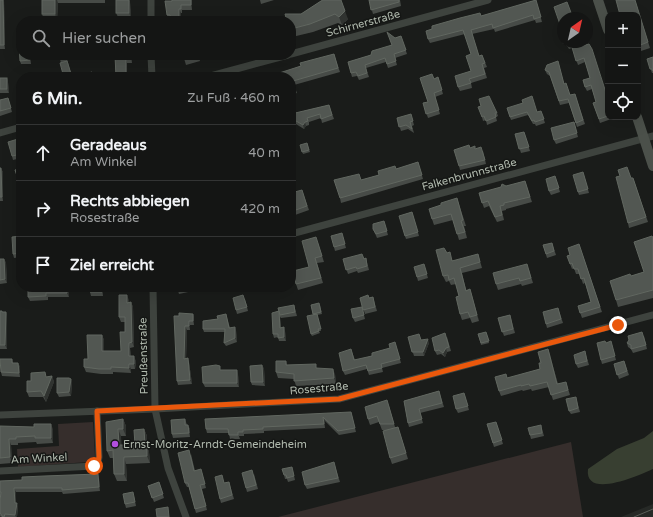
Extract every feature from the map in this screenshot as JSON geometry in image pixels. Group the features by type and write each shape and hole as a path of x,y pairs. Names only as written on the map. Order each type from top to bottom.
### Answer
{"street":[{"path":"151,0 151,16"},
{"name":"Schirnerstraße","path":"296,53 488,0"},
{"path":"598,0 605,21"},
{"path":"152,60 152,72"},
{"path":"225,72 270,60"},
{"path":"639,120 648,137 653,166"},
{"path":"0,133 16,128"},
{"name":"Falkenbrunnstraße","path":"296,233 648,137"},
{"name":"Preußenstraße","path":"154,292 155,409 168,468 186,517"},
{"name":"Rosestraße","path":"0,415 155,409 346,398 653,315"},
{"name":"Am Winkel","path":"0,471 94,466 98,463 99,457 97,411"}],"shaded area":[{"path":"93,422 95,457 88,462 18,467 17,449 59,446 58,424"},
{"path":"653,431 653,469 626,480 614,483 595,483 589,478 588,469 617,449 644,438"},
{"path":"571,442 583,517 278,517"},
{"path":"653,504 653,517 621,517"}],"building":[{"path":"0,0 3,0 4,45 0,45"},
{"path":"42,0 55,0 55,14 42,14"},
{"path":"116,0 129,0 129,13 116,13"},
{"path":"191,0 191,5 181,5 181,9 179,9 179,16 170,16 167,15 165,1"},
{"path":"323,0 341,0 345,11 339,17 335,14 296,28 296,16 286,16 285,14 301,14"},
{"path":"369,0 399,0 399,2 371,10"},
{"path":"536,0 541,17 534,19 533,15 493,28 492,24 471,30 479,56 482,55 485,63 482,64 485,74 469,79 471,83 458,87 455,76 471,71 466,56 471,54 463,30 428,39 426,31 432,29 432,26 460,18 480,13 481,16"},
{"path":"616,0 635,0 639,12 619,12"},
{"path":"567,2 571,12 557,12 557,16 554,7"},
{"path":"641,19 648,42 641,45"},
{"path":"387,32 395,38 401,36 406,50 394,54 396,61 387,64 385,58 365,65 367,73 358,76 356,72 351,73 348,62 371,55 372,51 392,45"},
{"path":"572,48 591,48 605,90 605,117 599,119 593,103 596,102 591,85 585,87 583,80 590,78 584,58 576,61"},
{"path":"334,54 338,68 296,80 296,72 282,72 301,66 300,63"},
{"path":"653,57 653,71 650,69 647,59"},
{"path":"115,60 126,60 126,72 116,72"},
{"path":"67,61 70,72 62,72 60,63"},
{"path":"558,61 564,84 566,83 570,95 575,94 583,120 576,123 568,99 559,101 549,72 545,70 547,65"},
{"path":"432,74 434,79 438,77 442,90 434,93 439,110 426,114 423,103 428,102 420,78"},
{"path":"0,78 7,78 7,89 0,89"},
{"path":"489,96 497,113 495,113 496,117 486,121 484,116 482,117 478,107 481,106 479,99"},
{"path":"532,96 537,112 541,111 544,119 535,122 534,120 532,121 527,112 510,117 507,108 523,103 522,100"},
{"path":"8,98 11,108 0,111 0,100"},
{"path":"329,105 332,115 321,119 320,114 307,118 308,121 303,125 296,121 296,113"},
{"path":"411,114 413,121 410,122 412,129 406,125 399,127 397,118"},
{"path":"574,122 577,133 554,140 551,128"},
{"path":"524,132 529,147 519,149 515,134"},
{"path":"16,140 16,155 12,156 8,142"},
{"path":"307,143 309,150 302,152 300,145"},
{"path":"469,145 470,148 475,146 475,149 481,147 485,160 459,166 454,150"},
{"path":"418,162 422,175 340,198 334,180 359,174 361,180 379,175 378,171 395,166 396,169"},
{"path":"627,167 631,178 633,178 646,217 628,223 616,177 620,176 618,170"},
{"path":"1,168 2,197 0,197"},
{"path":"583,172 588,189 578,192 573,175"},
{"path":"555,176 559,188 549,191 546,179"},
{"path":"525,181 530,197 504,203 504,205 500,206 502,215 495,217 488,201 482,203 479,193 501,187 502,184 506,186"},
{"path":"302,190 307,206 296,210 296,192"},
{"path":"457,198 463,220 461,221 465,232 457,234 451,214 432,219 429,209"},
{"path":"412,212 418,232 405,236 399,216"},
{"path":"384,221 387,231 376,234 373,229 373,224"},
{"path":"342,233 345,244 334,247 331,236"},
{"path":"652,236 653,290 616,300 610,281 630,274 631,276 644,272 634,242"},
{"path":"12,237 16,237 16,254 13,254"},
{"path":"316,237 322,256 315,258 321,278 296,284 296,270 309,267 302,241"},
{"path":"552,243 554,251 546,254 543,245"},
{"path":"579,244 600,307 580,313 578,306 591,302 584,278 581,279 578,269 574,269 567,256 570,255 568,248"},
{"path":"444,248 447,253 450,252 452,261 478,254 480,262 460,268 466,291 470,289 477,315 470,317 468,312 460,314 456,297 459,296 454,278 449,280 448,275 443,276 436,250"},
{"path":"362,254 364,259 366,258 367,266 346,270 343,259"},
{"path":"0,259 4,259 5,279 0,280"},
{"path":"424,264 427,274 417,277 414,267"},
{"path":"527,264 531,278 520,281 519,278 496,284 493,273"},
{"path":"28,292 67,292 46,293 46,296 28,297"},
{"path":"119,295 127,295 127,303 131,302 132,342 129,343 129,356 134,356 134,364 129,364 129,368 111,367 111,369 99,369 84,367 84,359 88,359 87,335 102,335 102,351 121,351 120,332 125,332 125,317 119,317"},
{"path":"243,295 247,307 236,310 233,298"},
{"path":"368,295 369,298 373,297 375,307 363,310 360,298"},
{"path":"319,303 321,312 313,314 311,305"},
{"path":"294,305 295,312 280,315 278,308"},
{"path":"362,307 364,315 353,318 351,309"},
{"path":"558,308 561,319 546,324 543,312"},
{"path":"0,311 6,312 5,345 0,345"},
{"path":"279,311 280,328 284,327 284,337 278,338 278,334 273,334 272,313"},
{"path":"179,313 193,314 193,321 189,321 189,326 185,326 184,359 188,358 190,380 177,381 174,316 179,316"},
{"path":"226,314 229,328 235,327 235,338 224,343 225,329 203,329 203,321 218,319 217,316"},
{"path":"317,314 321,329 318,329 319,331 311,334 307,316"},
{"path":"510,315 513,329 502,332 498,318"},
{"path":"486,332 489,341 481,343 478,334"},
{"path":"642,332 646,345 631,349 631,345 627,343 629,340 628,336"},
{"path":"445,333 449,347 446,348 443,353 439,350 435,351 432,338"},
{"path":"419,334 421,340 428,339 423,352 412,352 408,337"},
{"path":"605,341 606,343 611,341 615,356 601,360 597,343"},
{"path":"395,342 400,359 381,364 382,368 368,371 366,365 343,371 339,353 351,349 354,360 372,356 372,353 390,348 389,344"},
{"path":"548,349 557,384 566,382 568,390 551,395 547,382 530,386 529,384 521,385 499,391 495,377 506,374 507,378 540,369 539,363 541,363 538,352"},
{"path":"585,351 587,361 576,364 574,355"},
{"path":"0,359 12,359 12,363 18,363 19,373 1,372"},
{"path":"276,361 286,361 286,365 316,364 316,368 333,369 334,378 294,381 294,374 276,372"},
{"path":"624,361 627,371 617,375 614,364"},
{"path":"216,365 220,366 220,370 237,370 237,383 203,383 202,367"},
{"path":"262,365 263,382 251,382 250,366"},
{"path":"45,372 46,377 52,376 44,396 41,391 27,392 27,381 31,381 31,373"},
{"path":"57,378 71,379 69,392 57,393"},
{"path":"439,391 442,403 419,409 422,419 408,423 404,401"},
{"path":"464,393 468,406 456,409 453,396"},
{"path":"576,397 578,408 569,411 566,399"},
{"path":"387,400 394,424 380,424 377,416 368,419 365,407"},
{"path":"351,412 355,428 338,431 323,417 324,424 263,427 263,429 243,430 243,432 238,432 238,435 229,435 228,429 206,429 205,419"},
{"path":"123,419 123,429 118,429 119,445 135,445 134,430 144,429 145,445 147,445 147,456 124,457 124,474 114,474 113,450 107,451 106,422"},
{"path":"185,419 185,425 188,425 189,433 172,434 171,420"},
{"path":"496,422 502,440 493,443 487,424"},
{"path":"34,424 51,424 51,438 35,438 35,436 9,439 10,457 0,458 0,426 34,427"},
{"path":"541,425 542,433 530,435 528,428"},
{"path":"398,427 406,453 390,458 383,431"},
{"path":"189,450 194,471 201,469 205,484 200,485 206,506 195,509 188,483 185,483 178,453"},
{"path":"334,462 338,478 305,485 302,472"},
{"path":"292,467 294,476 287,478 282,469"},
{"path":"252,470 256,485 246,488 242,473"},
{"path":"98,474 99,487 62,490 62,488 14,488 15,503 17,503 15,515 5,514 3,517 0,513 0,481 22,480 22,477"},
{"path":"222,475 224,483 229,482 232,495 220,499 215,477"},
{"path":"159,482 163,494 152,498 148,486"},
{"path":"133,492 135,502 125,504 123,494"},
{"path":"168,507 169,517 157,517 156,509"}],"tram line":[{"path":"634,517 653,509"}],"place":[{"name":"Ernst-Moritz-Arndt-Gemeindeheim","path":"115,444"}],"route":[{"path":"94,466 98,463 99,457 97,411 327,400 353,397 618,325"}]}
